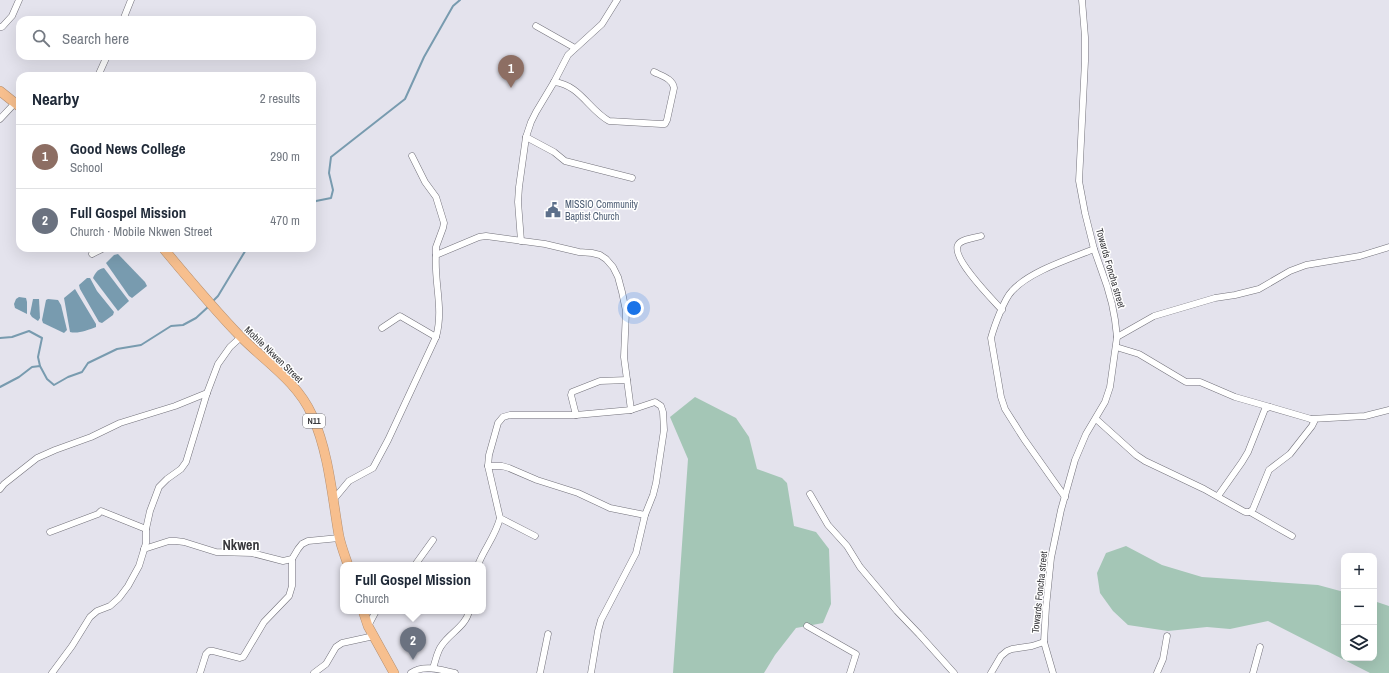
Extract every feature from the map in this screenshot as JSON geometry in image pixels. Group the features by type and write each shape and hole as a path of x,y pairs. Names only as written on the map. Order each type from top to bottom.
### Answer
{"highway":[{"path":"0,91 16,104"},
{"name":"Mobile Nkwen Street","path":"166,252 204,298 240,336 291,384 302,398 321,437 334,499 339,538 347,562"},
{"path":"364,614 368,626 394,673"}],"street":[{"path":"0,27 2,27 12,16 19,0"},
{"path":"125,16 131,0"},
{"path":"521,241 518,195 521,164 526,137 536,112 554,82 564,61 575,48 602,24 617,0"},
{"name":"Towards Foncha street","path":"1053,673 1044,642 1051,558 1075,460 1080,446 1105,402 1110,387 1117,337 1109,292 1094,249 1085,214 1079,181 1085,61 1082,0"},
{"path":"536,26 575,48"},
{"path":"100,72 105,60"},
{"path":"554,82 562,83 570,87 582,96 604,119 609,121 665,124 674,83 654,72"},
{"path":"0,119 16,106"},
{"path":"526,137 554,152 565,161 632,178"},
{"path":"334,499 349,481 373,468 436,337 440,320 435,268 436,247 444,223 436,197 425,182 412,156"},
{"path":"436,255 479,237 486,236 600,255 606,259 613,267 618,277 626,311 624,357 631,410"},
{"path":"981,236 960,242 957,251 973,278 1002,310"},
{"path":"1117,337 1154,316 1215,298 1235,296 1259,289 1290,271 1306,265 1360,256 1389,247"},
{"path":"1065,497 1024,439 1005,409 1001,397 991,338 1002,310 1012,291 1033,275 1094,249"},
{"path":"92,254 96,252"},
{"path":"382,328 400,316 436,337"},
{"path":"52,673 72,646 90,617 96,611 110,606 119,598 128,586 139,566 144,549 150,511 159,487 166,479 181,469 186,462 207,393 218,364 240,336"},
{"path":"1116,347 1139,354 1186,382 1200,382 1235,396 1311,419 1365,416 1389,410"},
{"path":"576,415 571,395 572,392 600,381 627,380"},
{"path":"0,488 37,458 91,437 120,423 176,406 207,393"},
{"path":"479,562 498,526 500,518 488,466 494,433 498,423 503,417 510,415 576,415 631,410 655,402 661,406 664,412 664,430 653,495 636,554 601,620 591,673"},
{"path":"1218,496 1248,452 1265,409 1270,407"},
{"path":"1096,419 1136,455 1145,461 1218,496 1245,512 1250,512 1292,536"},
{"path":"1250,512 1270,470 1290,454 1296,447 1312,426 1314,422 1311,419"},
{"path":"488,466 502,466 509,468 537,480 578,493 610,508 646,515"},
{"path":"810,494 828,525 847,546 860,567 897,611 954,673"},
{"path":"50,532 98,514 101,511 146,529"},
{"path":"500,518 535,536"},
{"path":"200,673 206,654 209,651 240,658 243,657 264,622 289,596 292,586 292,559 302,544 308,541 339,538"},
{"path":"417,562 433,540"},
{"path":"144,549 168,541 176,541 216,552 252,554 283,561 292,559"},
{"path":"368,626 374,614"},
{"path":"434,668 441,645 465,621 468,614"},
{"path":"807,626 856,654 850,673"},
{"path":"540,673 548,634"},
{"path":"314,673 326,664 336,647 342,643 374,636"},
{"path":"1157,673 1163,659 1167,636"},
{"path":"991,673 1001,656 1007,651 1044,642"},
{"path":"1253,673 1260,647"},
{"path":"411,673 416,670 434,668 455,673"}],"green space":[{"path":"695,397 736,418 749,437 757,469 782,478 787,483 794,526 816,532 829,549 831,604 823,623 796,628 775,655 764,673 673,673 688,459 670,417"},
{"path":"1126,546 1162,565 1202,577 1318,585 1341,591 1341,658 1268,621 1230,629 1207,627 1168,631 1128,625 1113,611 1100,593 1097,573 1106,553"},
{"path":"1377,602 1389,606 1389,673 1370,673 1346,661 1377,661"}],"water":[{"path":"118,254 145,282 147,286 132,298 129,296 106,263 114,255"},
{"path":"104,268 129,301 118,311 93,278 100,269"},
{"path":"87,278 90,278 97,291 114,312 113,315 102,323 99,322 80,289 79,285"},
{"path":"75,289 96,324 96,327 83,331 70,332 64,298"},
{"path":"19,297 26,298 27,314 15,308 14,304 16,299"},
{"path":"33,299 39,299 40,318 38,321 30,314"},
{"path":"46,300 58,300 61,305 67,330 64,333 43,323 42,320"}],"waterway":[{"path":"316,201 331,198 333,190 329,173 331,157 405,99 424,57 453,6 460,0"},
{"path":"212,302 218,296 245,252"},
{"path":"0,387 19,377 32,367 40,366 47,379 54,385 68,377 82,372 88,363 117,349 141,345 171,326 183,325 196,318 208,307"},
{"path":"0,338 12,337 29,331 42,338 38,357 40,366"}],"place":[{"name":"Good News College","path":"511,88"},
{"name":"MISSIO Community Baptist Church","path":"553,210"},
{"name":"Full Gospel Mission","path":"413,660"}],"district":[{"name":"Nkwen","path":"241,545"}]}
